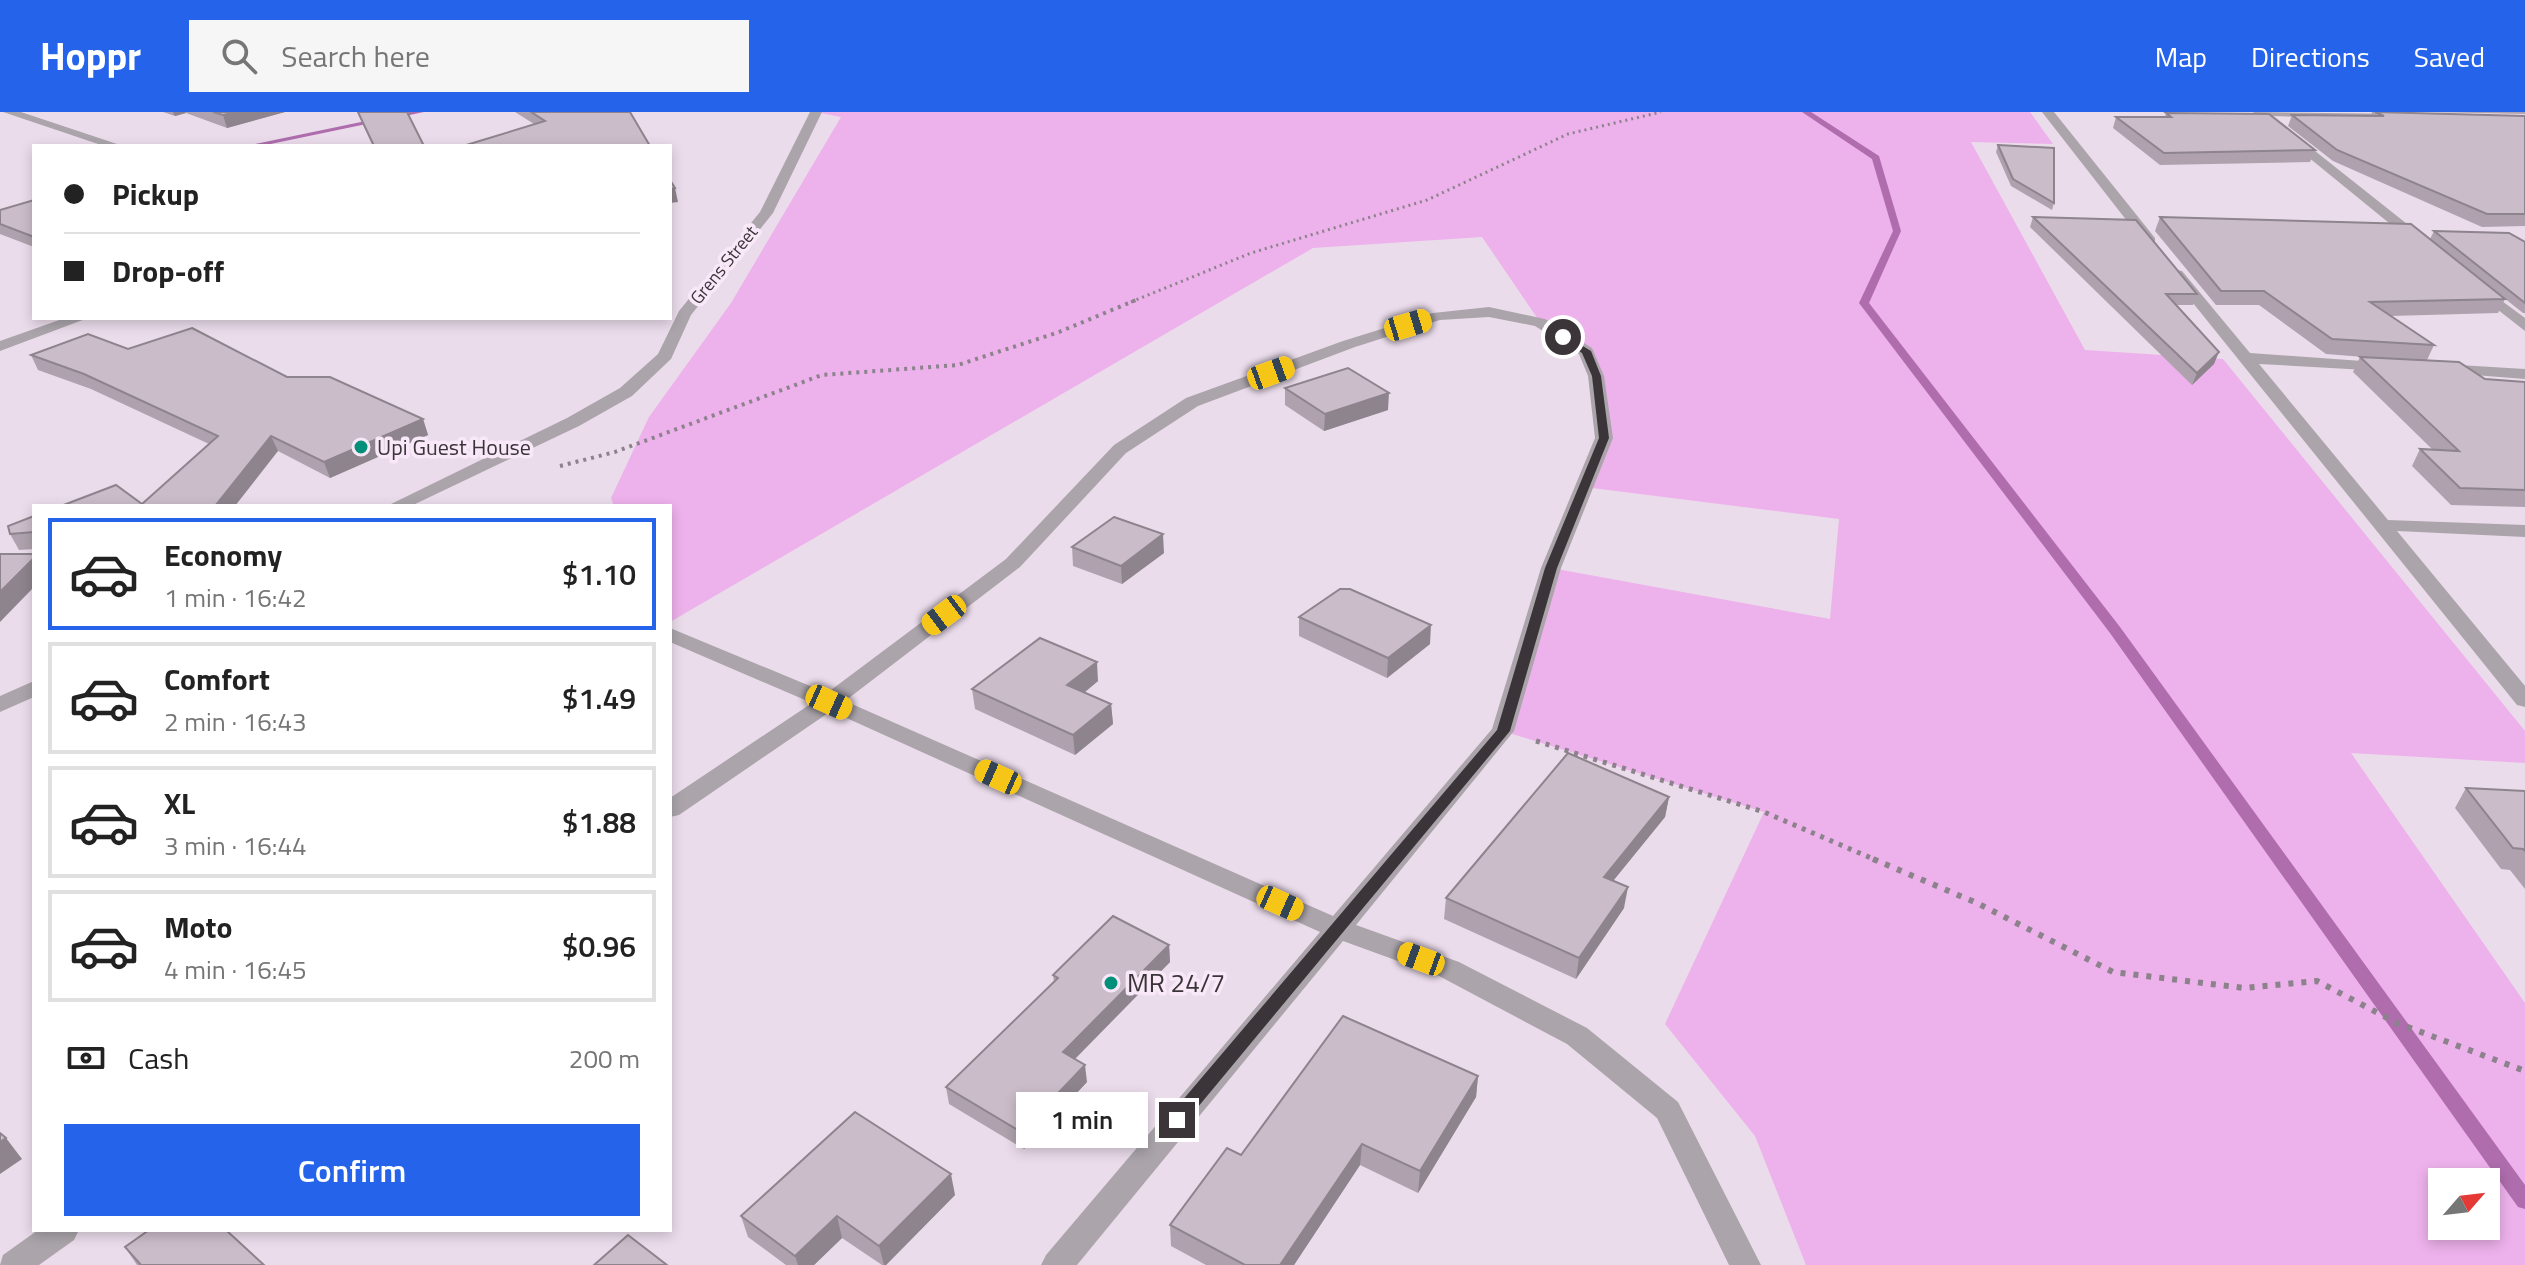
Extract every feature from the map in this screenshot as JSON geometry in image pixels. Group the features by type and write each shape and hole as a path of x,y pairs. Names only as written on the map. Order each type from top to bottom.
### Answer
{"street":[{"path":"9,112 111,144"},
{"name":"Grens Street","path":"400,504 573,422 626,392 665,356 677,312 766,213 816,112"},
{"path":"2048,112 2525,700"},
{"path":"2262,112 2417,117"},
{"path":"2262,112 2428,248"},
{"path":"2465,277 2525,326"},
{"path":"672,808 829,702 1013,563 1120,449 1192,402 1349,344 1438,316 1489,312 1540,322 1586,351 1596,376 1604,438 1551,568 1503,731 1057,1265"},
{"path":"0,346 74,320"},
{"path":"2246,358 2401,367"},
{"path":"2432,369 2525,374"},
{"path":"2382,525 2525,531"},
{"path":"672,635 1336,928 1449,969 1577,1036 1668,1110 1745,1265"},
{"path":"0,705 32,689"},
{"path":"14,1265 60,1232"}],"path":[{"path":"556,468 615,452 822,375 958,365 1059,332 1251,253 1427,200 1568,134 1661,112"},
{"path":"1503,731 1764,812 1977,903 2113,972 2244,988 2317,981 2397,1023 2525,1071"}],"shaded area":[{"path":"816,112 2030,112 2053,144 1971,142 2085,350 2223,359 2525,731 2525,763 2351,753 2525,1003 2525,1265 1806,1265 1755,1136 1665,1024 1764,812 1503,731 1551,568 1830,619 1839,519 1584,487 1604,438 1586,351 1540,322 1482,237 1313,248 672,621 672,504 613,504 611,498 649,417 731,303 841,117"}],"building":[{"path":"358,112 407,112 423,144 373,144"},
{"path":"531,112 630,112 649,144 470,144 545,121"},
{"path":"2375,112 2525,116 2525,214 2487,214 2337,150 2292,115 2384,116"},
{"path":"2166,113 2269,114 2315,150 2164,153 2116,117 2171,117"},
{"path":"1998,145 2054,148 2054,203 2013,179"},
{"path":"32,201 32,236 0,224 0,210"},
{"path":"2033,217 2136,220 2197,294 2166,294 2219,352 2197,373"},
{"path":"2160,217 2411,224 2505,299 2370,302 2434,345 2332,339 2264,291 2221,291"},
{"path":"2434,231 2509,233 2525,242 2525,303"},
{"path":"192,328 287,377 330,377 423,419 324,462 271,436 217,504 142,504 218,436 84,374 31,355 88,334 128,349"},
{"path":"2360,357 2459,362 2485,379 2525,382 2525,490 2460,488 2420,449 2459,451"},
{"path":"1348,368 1389,393 1325,414 1285,388"},
{"path":"116,485 142,504 66,504"},
{"path":"32,517 32,532 10,534 8,526"},
{"path":"1114,517 1163,534 1121,566 1072,547"},
{"path":"0,554 32,554 32,560 0,592"},
{"path":"1340,589 1350,589 1431,625 1388,658 1299,617"},
{"path":"1040,638 1097,662 1067,685 1111,704 1073,735 972,689"},
{"path":"1568,753 1669,797 1604,877 1628,887 1579,958 1446,898"},
{"path":"2466,788 2525,791 2525,851 2513,848"},
{"path":"1113,916 1169,945 1063,1052 1085,1065 1021,1132 946,1087 1058,978 1053,975"},
{"path":"1343,1016 1478,1076 1420,1171 1362,1144 1280,1265 1245,1265 1170,1225 1227,1148 1241,1155"},
{"path":"855,1112 951,1174 879,1246 837,1216 795,1256 741,1216"},
{"path":"146,1232 228,1232 264,1265 141,1265 125,1247"},
{"path":"628,1235 667,1265 594,1265"}],"waterway":[{"path":"259,144 420,112"},
{"path":"1806,112 1876,158 1897,231 1864,303 2115,630 2525,1201"}],"place":[{"name":"Upi Guest House","path":"361,447"},
{"name":"MR 24/7","path":"1111,983"}],"route":[{"path":"1177,1120 1503,731 1551,568 1604,438 1596,376 1586,351 1563,337"}]}
